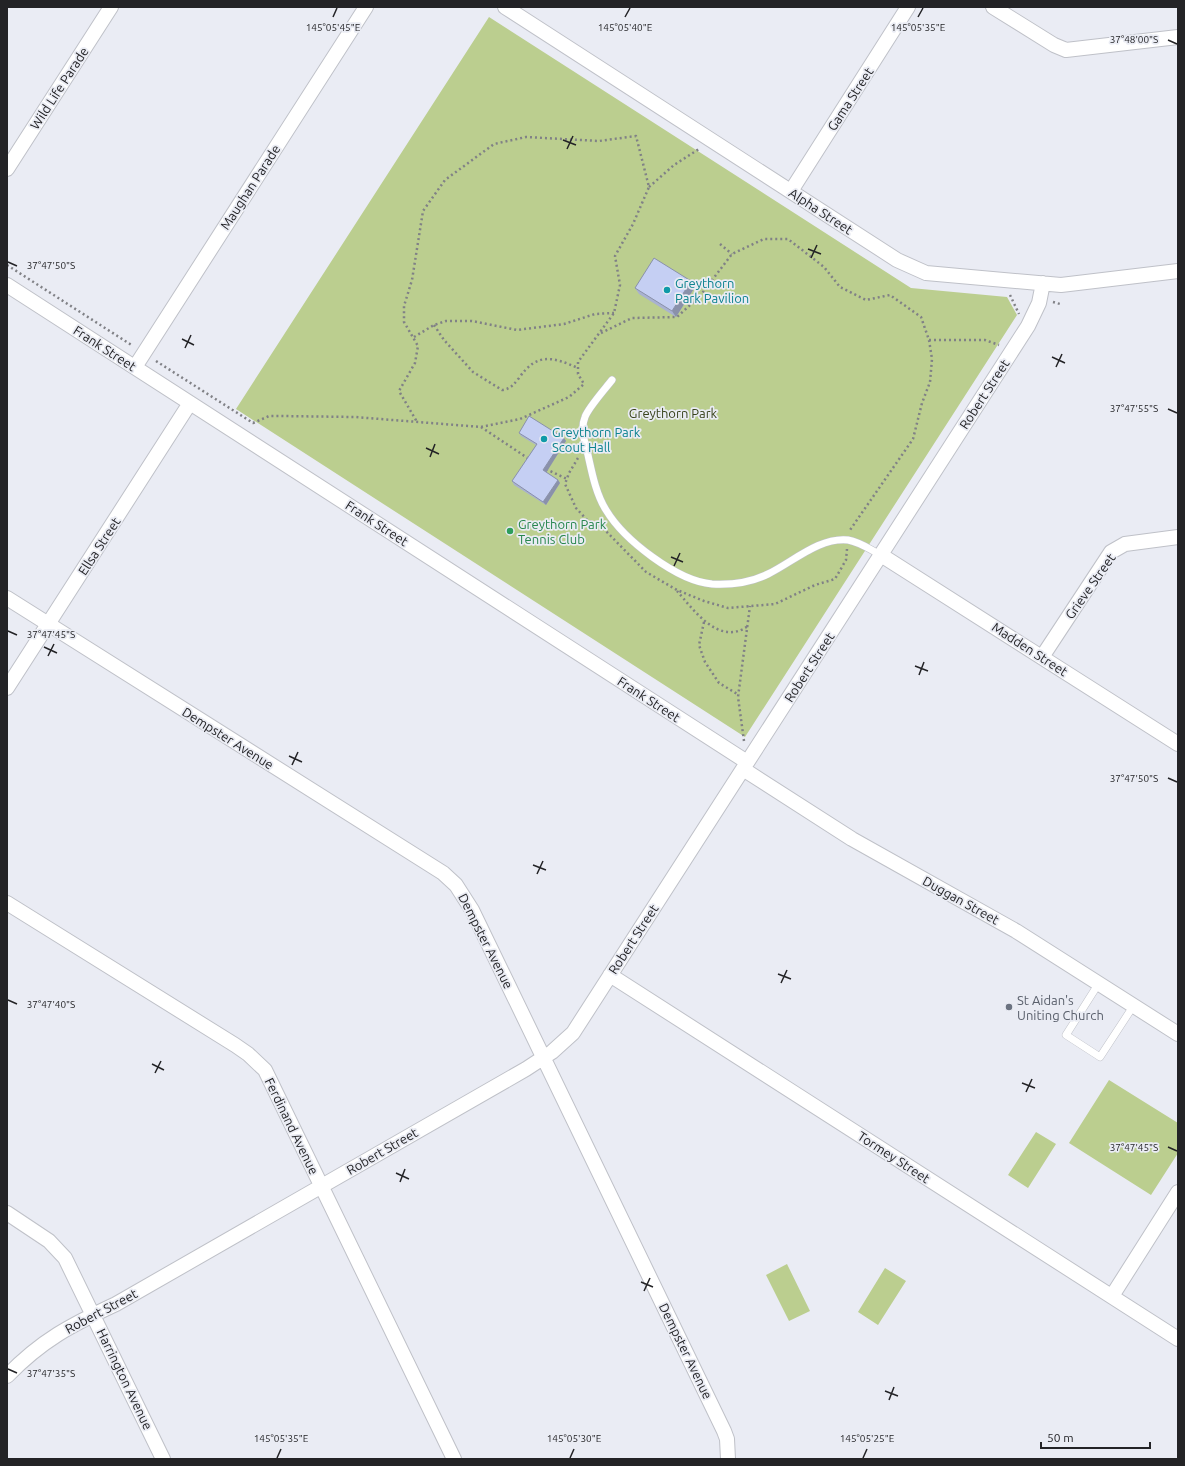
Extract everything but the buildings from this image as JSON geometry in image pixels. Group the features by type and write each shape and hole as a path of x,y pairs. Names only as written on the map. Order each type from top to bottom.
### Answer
{"street":[{"name":"Wild Life Parade","path":"7,169 111,7"},
{"name":"Maughan Parade","path":"135,367 366,7"},
{"name":"Alpha Street","path":"505,7 897,260 920,271 1043,284 1072,284 1178,271"},
{"name":"Gama Street","path":"791,191 908,7"},
{"path":"993,7 1054,45 1066,50 1178,37"},
{"name":"Robert Street","path":"7,1376 35,1349 54,1335 116,1304 544,1058 573,1032 1028,326 1040,299 1043,284"},
{"name":"Frank Street","path":"7,285 745,766"},
{"name":"Ellsa Street","path":"7,688 190,403"},
{"name":"Grieve Street","path":"1042,657 1111,552 1125,544 1178,537"},
{"name":"Madden Street","path":"881,555 1178,744"},
{"name":"Dempster Avenue","path":"7,598 450,879 462,893 472,910 724,1431 727,1439 728,1459"},
{"name":"Duggan Street","path":"745,766 838,830 1002,922 1178,1034"},
{"name":"Ferdinand Avenue","path":"7,903 235,1045 258,1062 271,1080 454,1459"},
{"name":"Tormey Street","path":"610,975 1178,1339"},
{"path":"1112,1296 1178,1192"},
{"name":"Harrington Avenue","path":"7,1213 38,1233 58,1249 71,1268 163,1459"}],"lane":[{"path":"612,380 585,417 583,435 592,477 606,510 626,533 664,566 685,577 712,584 737,583 753,580 768,574 819,546 836,541 849,540 881,555"},
{"path":"1099,983 1066,1035 1088,1050 1100,1057 1134,1006"}],"path":[{"path":"417,422 399,391 415,363 418,346 404,322 404,306 412,280 423,211 445,180 494,144 526,137 599,141 636,136 650,187"},
{"path":"7,265 253,423 269,416 355,417 482,426 520,419 569,396 584,384 578,374 578,362 614,313 620,285 615,256 633,224 650,187 674,165 699,149"},
{"path":"583,435 578,440 578,458 565,484 576,508 587,520 601,526 646,572 676,590 704,602 728,608 775,604 815,585 835,579 846,560 853,525 916,434 922,403 930,382 932,360 929,340 920,317 890,295 866,300 840,287 824,267 788,240 764,239 732,254 700,296 677,318 632,318 600,334"},
{"path":"720,244 732,254"},
{"path":"1014,295 1009,295 1019,314 1015,320"},
{"path":"1040,299 1060,304"},
{"path":"414,337 434,325 446,321 472,322 517,330 564,324 595,314 614,313"},
{"path":"434,325 444,340 473,372 502,390 512,387 524,369 534,363 548,358 567,362 578,368"},
{"path":"929,340 985,340 999,346 1003,339"},
{"path":"482,426 505,444 535,462"},
{"path":"541,466 567,479"},
{"path":"676,590 707,625 728,632 743,629 748,625"},
{"path":"744,742 739,695 750,606"},
{"path":"704,621 699,645 705,662 720,683 739,695"}],"green space":[{"name":"Greythorn Park","path":"489,17 911,288 1007,297 1017,315 745,737 236,409"},
{"path":"1109,1080 1178,1123 1178,1153 1151,1195 1069,1143"},
{"path":"1036,1132 1056,1144 1028,1188 1008,1175"},
{"path":"787,1264 810,1311 789,1321 766,1275"},
{"path":"885,1268 906,1281 878,1325 858,1312"}],"place":[{"name":"Greythorn Park Pavilion","path":"667,290"},
{"name":"Greythorn Park Scout Hall","path":"544,439"},
{"name":"Greythorn Park Tennis Club","path":"510,531"},
{"name":"St Aidan's Uniting Church","path":"1009,1007"}]}
